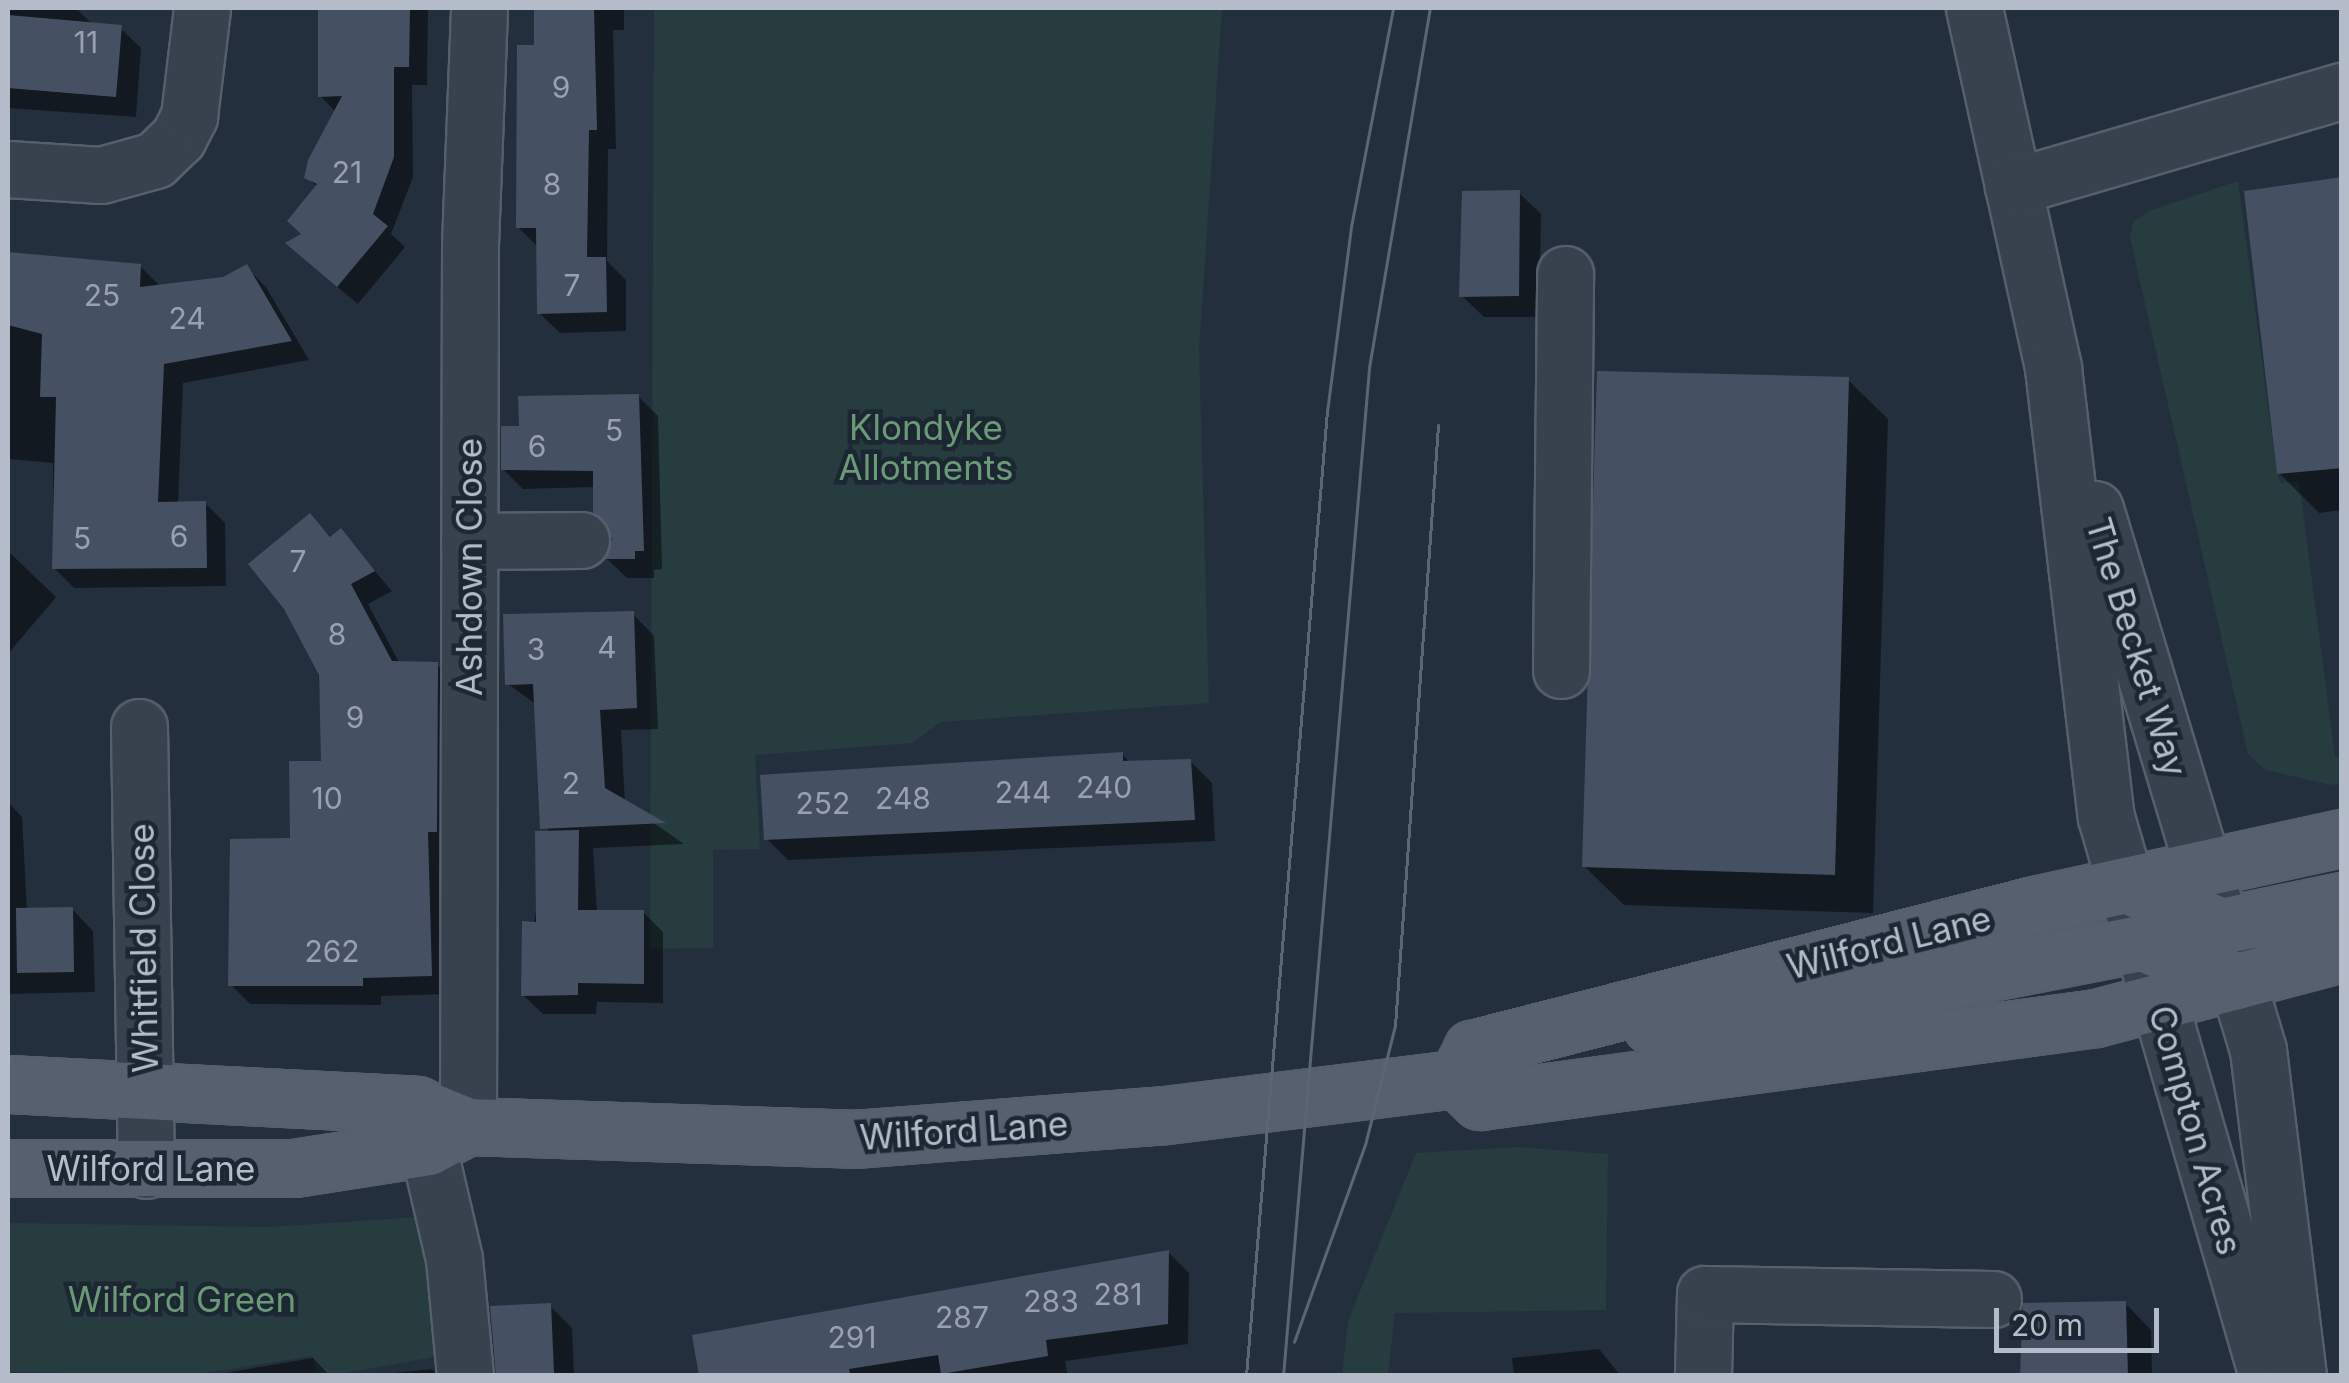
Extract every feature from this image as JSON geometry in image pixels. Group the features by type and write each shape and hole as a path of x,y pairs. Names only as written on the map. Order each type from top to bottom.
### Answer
{"main road":[{"name":"Wilford Lane","path":"8,1168 294,1168 448,1136 854,1139 1166,1115 1457,1079 1472,1048 2126,884 2342,838"},
{"path":"2126,884 2221,926 2342,901"},
{"path":"1584,1020 1698,1029 2142,943 2237,980"},
{"path":"1457,1079 1480,1102 2096,1018 2342,954"},
{"name":"Wilford Lane","path":"8,1084 416,1105 448,1136"}],"street":[{"path":"8,169 100,174 155,160 178,138 189,116 202,8"},
{"name":"Ashdown Close","path":"465,1376 448,1136 470,541 478,8"},
{"name":"The Becket Way","path":"1974,8 2053,368 2221,926"},
{"path":"2013,188 2342,91"},
{"path":"1561,670 1565,274"},
{"name":"The Becket Way","path":"2053,368 2106,816 2142,943"},
{"path":"470,541 581,540"},
{"name":"Whitfield Close","path":"139,727 146,1170"},
{"name":"Compton Acres","path":"2221,926 2258,1050 2298,1376"},
{"name":"Compton Acres","path":"2142,943 2267,1376"},
{"path":"1703,1376 1705,1294 1993,1299"}],"green space":[{"name":"Klondyke Allotments","path":"654,8 1222,8 1199,349 1209,703 941,722 912,743 755,755 760,849 713,850 713,948 650,949"},
{"path":"2238,181 2277,474 2281,483 2299,481 2335,757 2341,757 2341,783 2330,785 2265,770 2248,754 2130,238 2133,222 2149,211"},
{"path":"1518,1147 1608,1154 1606,1310 1395,1313 1388,1375 1342,1375 1348,1321 1416,1153"},
{"name":"Wilford Green","path":"448,1215 462,1352 329,1376 317,1375 313,1356 192,1375 8,1372 8,1223 269,1227"}],"building":[{"path":"318,8 410,8 409,67 394,67 394,157 373,214 388,226 337,287 285,243 301,234 287,221 317,184 304,178 308,160 342,96 318,97"},
{"path":"534,8 594,8 597,130 589,130 587,257 606,257 607,312 537,314 536,228 516,228 517,45 534,45"},
{"path":"8,15 122,25 116,97 8,88"},
{"path":"2342,177 2342,468 2277,474 2244,191"},
{"path":"1520,190 1519,296 1459,297 1462,191"},
{"path":"8,252 141,264 140,287 223,277 247,264 292,341 164,364 158,502 206,501 207,568 52,569 56,397 40,397 42,334 8,325"},
{"path":"1597,371 1849,377 1835,875 1582,867"},
{"path":"639,394 644,551 635,551 635,559 604,559 612,539 593,512 593,471 501,470 501,426 519,426 518,396"},
{"path":"310,513 330,537 341,528 375,571 351,584 392,661 438,662 437,832 428,832 432,976 363,978 363,986 228,986 230,839 290,838 289,761 321,761 319,675 284,609 248,564"},
{"path":"634,611 637,708 600,710 605,788 666,823 540,829 533,684 505,685 503,614"},
{"path":"1123,752 1123,761 1191,759 1195,820 764,840 760,775"},
{"path":"579,830 578,910 644,910 644,984 578,983 578,995 521,996 522,921 536,922 535,831"},
{"path":"73,907 74,972 17,973 16,908"},
{"path":"1169,1250 1168,1324 1046,1340 1048,1356 941,1374 938,1355 849,1369 851,1376 699,1376 692,1335"},
{"path":"2126,1301 2128,1376 2020,1376 2023,1303"},
{"path":"551,1303 554,1373 496,1375 490,1306"}],"tram line":[{"path":"1246,1376 1327,412 1351,227 1393,8"},
{"path":"1283,1376 1369,368 1430,8"},
{"path":"1294,1342 1365,1145 1395,1026 1438,426"}]}
